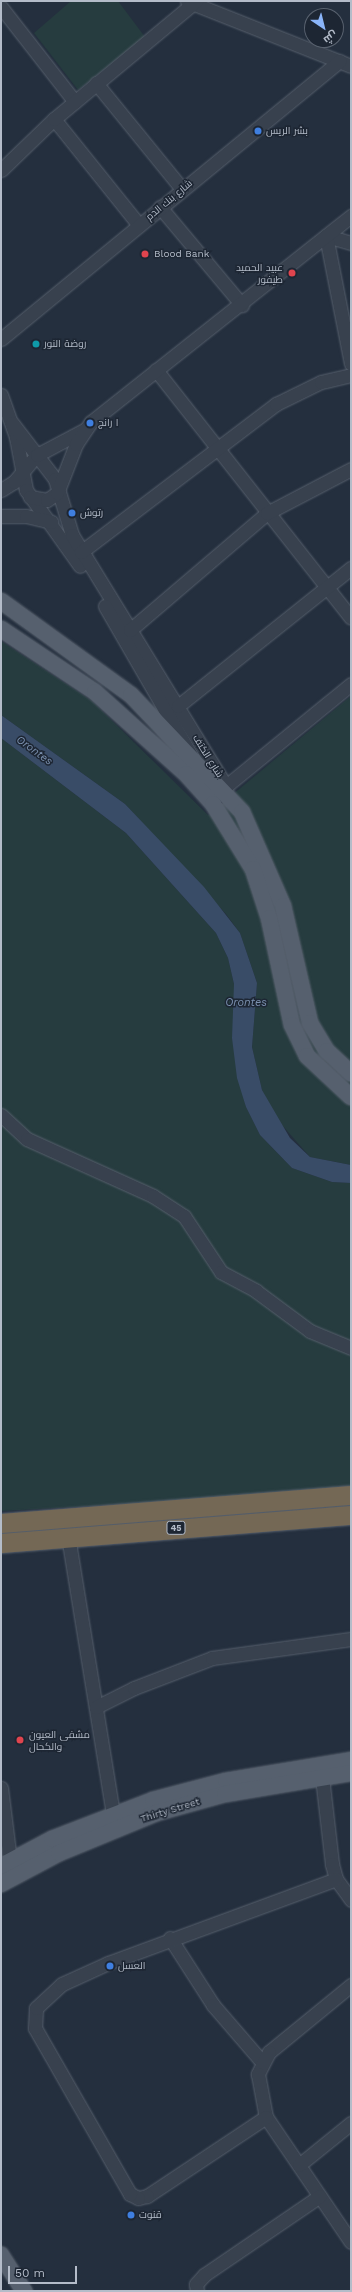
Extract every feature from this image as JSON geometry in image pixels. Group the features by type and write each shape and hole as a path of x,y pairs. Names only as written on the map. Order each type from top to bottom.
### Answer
{"highway":[{"name":"45","path":"1,1523 351,1495"},
{"name":"45","path":"1,1543 68,1536 351,1515"}],"main road":[{"path":"1,601 131,695 165,709 189,767"},
{"path":"1,629 96,692 242,812 267,863 283,906 310,1023 327,1051 351,1073"},
{"path":"221,795 237,838 253,869 269,918 292,1025 307,1056 351,1097"},
{"name":"Thirty Street","path":"6,1863 251,1783 351,1760"},
{"name":"Thirty Street","path":"1,1884 56,1846 113,1814 194,1788 322,1777 351,1773"},
{"path":"1,2255 24,2291"}],"street":[{"path":"1,170 54,119 192,2 345,64"},
{"path":"1,7 75,102"},
{"name":"شارع بنك الدم","path":"1,339 182,189 345,64"},
{"path":"96,84 182,189"},
{"path":"54,119 139,225"},
{"path":"160,207 242,305"},
{"path":"1,490 21,474 37,455 84,430 156,370 242,305 351,216"},
{"path":"326,236 351,243"},
{"path":"326,236 351,364"},
{"path":"156,370 267,514 351,618"},
{"path":"81,552 216,448 276,404 320,382 351,375"},
{"path":"1,395 12,423 21,474 30,497 51,522 165,709"},
{"path":"12,423 37,455 59,488 68,526 81,552 130,630 165,709"},
{"path":"30,497 47,500 59,488 84,430"},
{"path":"130,630 267,514 351,469"},
{"path":"1,516 26,516 51,522"},
{"path":"165,709 351,568"},
{"path":"221,795 351,684"},
{"name":"شارع الكتف","path":"165,709 221,795"},
{"path":"1,1115 27,1138 166,1204 184,1216 221,1272 256,1291 310,1331 351,1348"},
{"path":"68,1536 113,1814"},
{"path":"96,1707 134,1688 212,1658 351,1639"},
{"path":"322,1777 336,1879 351,1900"},
{"path":"1,1788 6,1863"},
{"path":"266,2117 147,2196 138,2198 130,2194 35,2028 36,2008 62,1984 170,1938 336,1879"},
{"path":"170,1938 213,2005 262,2062"},
{"path":"351,1984 262,2062 258,2089 266,2117 351,2242"},
{"path":"299,2165 351,2123"},
{"path":"197,2291 196,2284 204,2275 320,2196"}],"green space":[{"path":"71,1 118,1 145,37 78,90 34,33"},
{"path":"1,641 92,701 208,815 351,696 351,1165 310,1157 275,1117 262,1090 252,1047 257,983 240,933 226,914 125,804 1,715"},
{"path":"1,738 126,833 216,933 228,958 234,984 246,1107 260,1135 292,1168 332,1182 351,1183 351,1492 1,1511"}],"water":[{"name":"Orontes","path":"1,715 125,804 204,887 240,933 257,983 252,1047 262,1090 290,1138 310,1157 351,1165 351,1183 332,1182 292,1168 260,1135 246,1107 237,1078 232,1038 234,984 228,958 216,933 126,833 1,738"}],"place":[{"name":"بشر الريس","path":"258,131"},
{"name":"Blood Bank","path":"145,254"},
{"name":"عبيد الحميد طيفور","path":"292,273"},
{"name":"روضة النور","path":"36,344"},
{"name":"ا رانج","path":"90,423"},
{"name":"رتوش","path":"72,513"},
{"name":"مشفى العيون والكحال","path":"20,1740"},
{"name":"العسل","path":"110,1966"},
{"name":"قنوت","path":"131,2215"}]}
